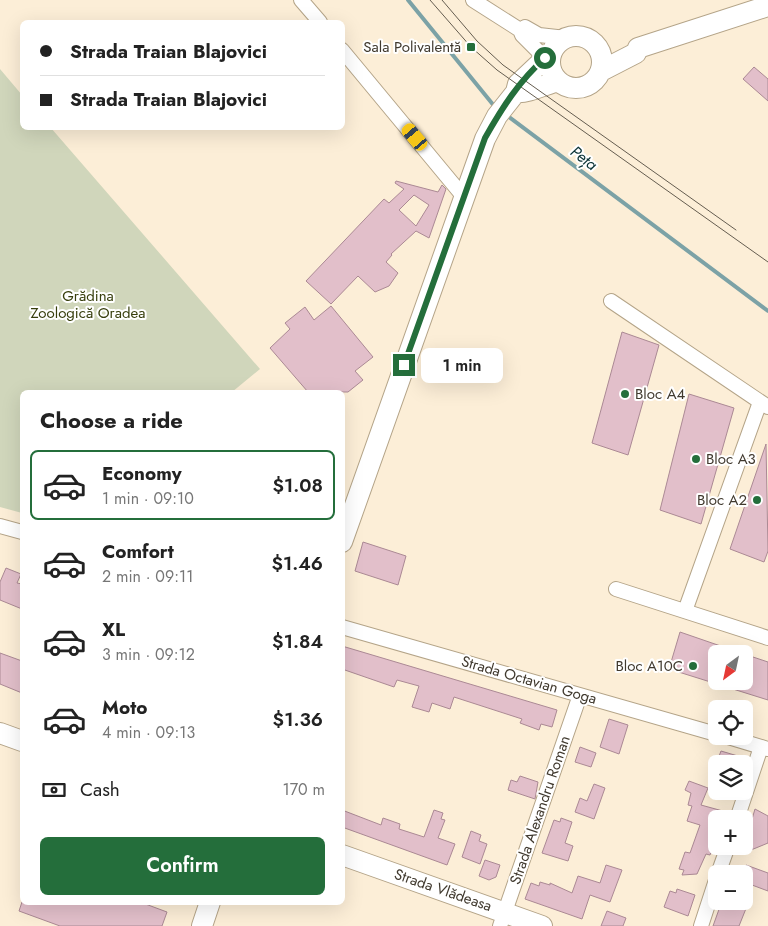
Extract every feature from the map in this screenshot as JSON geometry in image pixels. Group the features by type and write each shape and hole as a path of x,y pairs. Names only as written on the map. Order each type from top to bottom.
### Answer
{"street":[{"path":"301,0 318,20"},
{"path":"473,0 520,30 522,36 554,59"},
{"path":"601,70 636,52 638,48 768,6"},
{"path":"520,30 525,28 539,35 568,87 580,88 592,84 601,70 602,55 591,41"},
{"path":"345,533 463,196 485,138 498,116 515,93 522,93 540,85 554,59 578,36 591,41 612,45 635,44 638,48"},
{"path":"345,54 463,196"},
{"path":"611,301 764,405 684,611"},
{"path":"0,526 20,531"},
{"path":"616,589 767,635"},
{"name":"Strada Octavian Goga","path":"345,628 708,732"},
{"name":"Strada Alexandru Roman","path":"503,919 580,695"},
{"path":"0,733 20,740"},
{"path":"741,810 765,748 753,744"},
{"name":"Strada Vlădeasa","path":"345,856 503,919 542,926"},
{"path":"202,926 209,905"},
{"path":"701,926 708,905"}],"green space":[{"name":"Grădina Zoologică Oradea","path":"0,69 20,93 20,130 53,130 260,369 234,390 20,390 20,512 0,507"}],"building":[{"path":"754,67 768,79 768,101 743,79"},
{"path":"396,181 438,192 442,185 446,189 429,238 416,231 391,254 386,262 398,273 389,286 375,292 358,276 331,304 306,281 384,199 389,203 404,189 395,183","holes":["414,195 429,205 416,226 399,210"]},
{"path":"331,306 373,357 355,371 363,380 348,392 345,392 345,390 306,390 270,348 290,329 285,323 305,307 314,320"},
{"name":"Bloc A4","path":"622,332 659,345 628,455 592,443"},
{"name":"Bloc A3","path":"689,394 734,408 701,524 660,510"},
{"name":"Bloc A2","path":"766,444 768,551 764,562 730,549"},
{"path":"363,542 406,556 398,585 355,571"},
{"path":"6,568 20,574 17,583 20,584 20,608 0,600 0,582"},
{"name":"Bloc A10C","path":"680,632 718,645 708,645 708,681 669,669"},
{"path":"345,647 557,710 552,727 541,724 539,730 520,723 522,719 454,697 450,709 432,703 429,712 412,707 419,686 397,680 394,687 345,670"},
{"path":"0,653 20,660 20,692 0,684"},
{"name":"Bloc A10C","path":"753,657 768,662 768,700 736,690 753,690"},
{"path":"609,719 628,725 619,754 600,747"},
{"path":"580,747 596,753 591,767 575,762"},
{"path":"721,751 734,755 719,755"},
{"path":"520,776 538,782 535,799 508,790 511,780 517,782"},
{"path":"689,781 708,788 701,805 719,810 708,810 708,854 706,854 697,874 682,875 684,870 679,869 685,852 690,853 700,825 687,821 692,806 688,805 691,793 685,790"},
{"path":"594,784 605,788 594,819 575,812 580,798 587,801"},
{"path":"755,809 768,816 768,843 753,849 753,816"},
{"path":"434,810 443,813 441,819 445,820 438,838 455,844 447,865 345,828 345,811 381,825 383,818 400,824 399,829 424,837"},
{"path":"561,818 572,822 565,843 573,846 568,861 542,853 554,820 560,822"},
{"path":"471,831 481,835 479,841 487,844 480,864 462,857"},
{"path":"485,860 500,865 496,877 489,880 479,876"},
{"path":"606,865 622,870 610,902 590,895 582,919 525,899 531,883 539,886 540,882 550,885 550,883 572,893 578,876 600,883"},
{"path":"753,868 768,873 768,891 753,885"},
{"path":"677,889 695,895 688,916 664,907 670,891 676,893"},
{"path":"21,905 148,905 167,912 162,926 60,926 19,911"},
{"path":"719,910 745,910 739,926 713,926"},
{"path":"607,911 626,918 623,926 601,926"}],"waterway":[{"name":"Peța","path":"408,0 495,107"},
{"name":"Peța","path":"505,114 768,311"}],"tram line":[{"path":"430,0 471,47 497,70 768,262"},
{"path":"442,0 477,41 503,65 736,230"}],"place":[{"name":"Sala Polivalentă","path":"471,47"},
{"name":"Bloc A4","path":"625,394"},
{"name":"Bloc A3","path":"696,459"},
{"name":"Bloc A2","path":"757,500"},
{"name":"Bloc A10C","path":"693,666"}],"route":[{"path":"404,365 485,138 498,116 516,92 518,84 545,58"}]}
